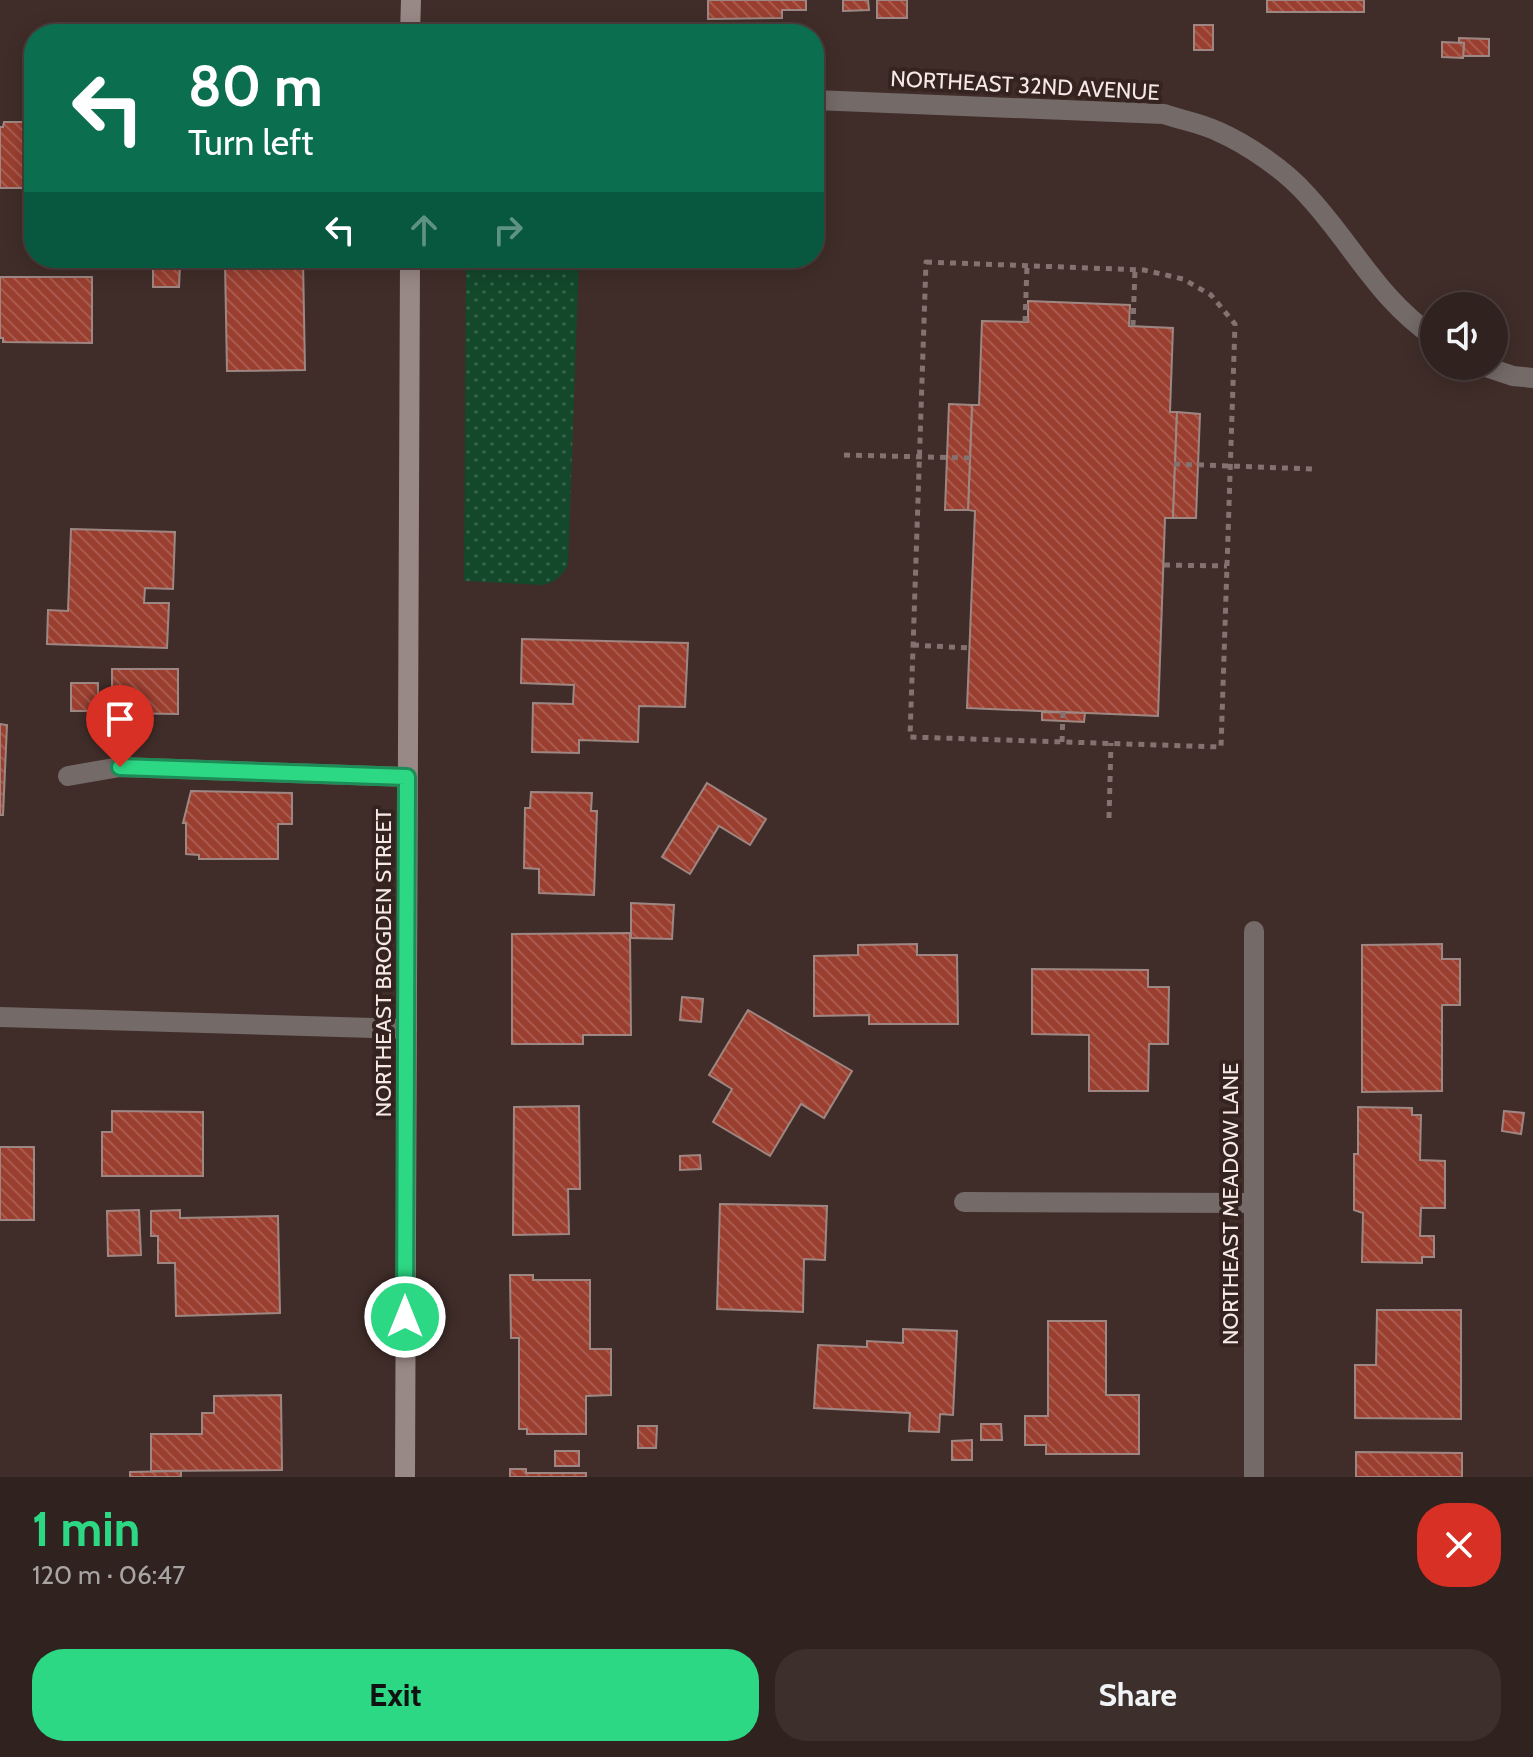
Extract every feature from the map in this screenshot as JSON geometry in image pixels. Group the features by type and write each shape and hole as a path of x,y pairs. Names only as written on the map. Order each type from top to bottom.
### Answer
{"street":[{"path":"410,24 411,0"},
{"name":"NORTHEAST 32ND AVENUE","path":"824,100 1164,114 1216,130 1261,155 1306,194 1384,292 1420,327"},
{"name":"NORTHEAST BROGDEN STREET","path":"405,1477 410,268"},
{"path":"1508,374 1533,378"},
{"path":"68,776 120,767 407,777"},
{"name":"NORTHEAST MEADOW LANE","path":"1254,931 1254,1477"},
{"path":"0,1017 407,1029"},
{"path":"964,1202 1254,1203"}],"path":[{"path":"926,262 1027,266 1135,269 1183,279 1211,295 1235,324 1221,747 910,737 926,262"},
{"path":"1025,322 1027,266"},
{"path":"1133,326 1135,269"},
{"path":"844,455 970,458"},
{"path":"1174,464 1313,469"},
{"path":"1164,565 1227,566"},
{"path":"913,645 970,648"},
{"path":"1062,742 1063,712"},
{"path":"1109,818 1111,743"}],"green space":[{"path":"466,268 579,268 568,565 558,578 543,585 464,581"}],"building":[{"path":"708,0 806,0 806,10 782,10 782,18 708,19"},
{"path":"843,0 868,0 869,10 843,11"},
{"path":"877,0 907,0 907,18 877,18"},
{"path":"1267,0 1364,0 1364,12 1267,12"},
{"path":"1194,25 1213,25 1213,50 1194,50"},
{"path":"1459,38 1489,39 1489,56 1463,56 1464,43 1459,42"},
{"path":"1442,42 1464,43 1463,58 1442,57"},
{"path":"4,122 24,122 24,188 0,188 0,127"},
{"path":"153,268 180,268 179,287 153,287"},
{"path":"225,268 303,268 305,370 227,371"},
{"path":"0,277 92,277 92,343 3,342 0,338"},
{"path":"1028,301 1130,305 1129,326 1173,328 1170,412 1177,412 1173,518 1165,518 1158,716 967,708 975,511 968,510 972,405 979,405 982,321 1028,322"},
{"path":"949,404 972,405 968,510 945,510"},
{"path":"1177,412 1200,414 1196,518 1173,518"},
{"path":"71,529 175,532 173,589 145,588 144,603 169,603 167,648 47,644 48,610 68,611"},
{"path":"522,639 688,643 685,707 639,706 638,742 579,740 579,753 532,752 533,703 573,704 574,685 521,683"},
{"path":"112,669 178,669 178,714 112,713"},
{"path":"71,683 98,683 98,711 71,711"},
{"path":"1042,712 1085,713 1084,722 1042,720"},
{"path":"0,724 7,725 3,815 0,815"},
{"path":"707,783 766,819 750,845 719,826 690,874 662,857"},
{"path":"191,791 292,793 292,824 278,824 278,859 199,859 199,855 186,854 186,823 183,823"},
{"path":"531,792 592,793 591,811 597,811 594,895 539,893 539,869 524,868 525,808 530,808"},
{"path":"631,903 674,905 672,939 631,938"},
{"path":"630,933 631,1035 583,1035 583,1044 512,1044 512,934"},
{"path":"917,944 917,955 957,955 958,1024 869,1024 869,1015 814,1016 814,956 858,955 858,945"},
{"path":"1442,944 1442,959 1460,959 1460,1005 1442,1005 1442,1091 1362,1092 1362,945"},
{"path":"1032,969 1148,970 1148,987 1169,987 1168,1044 1149,1044 1148,1091 1089,1091 1089,1035 1032,1034"},
{"path":"682,997 703,999 701,1022 680,1020"},
{"path":"748,1010 852,1071 824,1118 801,1104 770,1156 713,1122 732,1089 709,1075"},
{"path":"579,1106 580,1189 568,1189 569,1234 513,1235 514,1107"},
{"path":"1358,1107 1412,1108 1412,1115 1421,1115 1420,1160 1445,1161 1445,1208 1421,1208 1420,1236 1434,1236 1434,1257 1422,1257 1422,1263 1362,1262 1363,1213 1354,1210"},
{"path":"112,1111 203,1112 203,1176 102,1176 102,1132 112,1132"},
{"path":"1504,1111 1524,1113 1521,1134 1502,1131"},
{"path":"0,1147 34,1147 34,1220 0,1220"},
{"path":"700,1155 701,1169 680,1170 680,1156"},
{"path":"720,1204 827,1206 825,1260 804,1259 803,1312 717,1309"},
{"path":"139,1210 141,1255 108,1256 107,1211"},
{"path":"180,1210 180,1218 278,1216 280,1313 176,1316 175,1263 158,1263 158,1236 151,1236 151,1211"},
{"path":"510,1275 533,1275 533,1280 590,1280 590,1349 611,1349 611,1395 586,1396 586,1434 527,1434 527,1429 519,1429 519,1338 511,1338"},
{"path":"1377,1310 1461,1310 1461,1419 1355,1418 1355,1365 1376,1365"},
{"path":"1048,1321 1106,1321 1106,1395 1139,1395 1139,1454 1046,1454 1046,1445 1025,1445 1025,1416 1048,1416"},
{"path":"903,1329 957,1331 953,1415 940,1414 939,1432 909,1431 910,1413 814,1408 818,1345 867,1347 867,1341 903,1343"},
{"path":"281,1395 282,1470 151,1471 151,1434 202,1434 202,1413 214,1413 214,1396"},
{"path":"981,1424 1001,1424 1002,1440 981,1440"},
{"path":"638,1426 657,1426 656,1448 638,1448"},
{"path":"972,1440 972,1460 952,1460 952,1441"},
{"path":"555,1451 579,1451 579,1466 555,1466"},
{"path":"1356,1452 1462,1453 1462,1477 1356,1477"},
{"path":"510,1469 526,1469 526,1473 586,1473 586,1477 510,1477"},
{"path":"181,1471 181,1477 130,1477 130,1472"}],"route":[{"path":"120,767 407,777 405,1317"}]}
